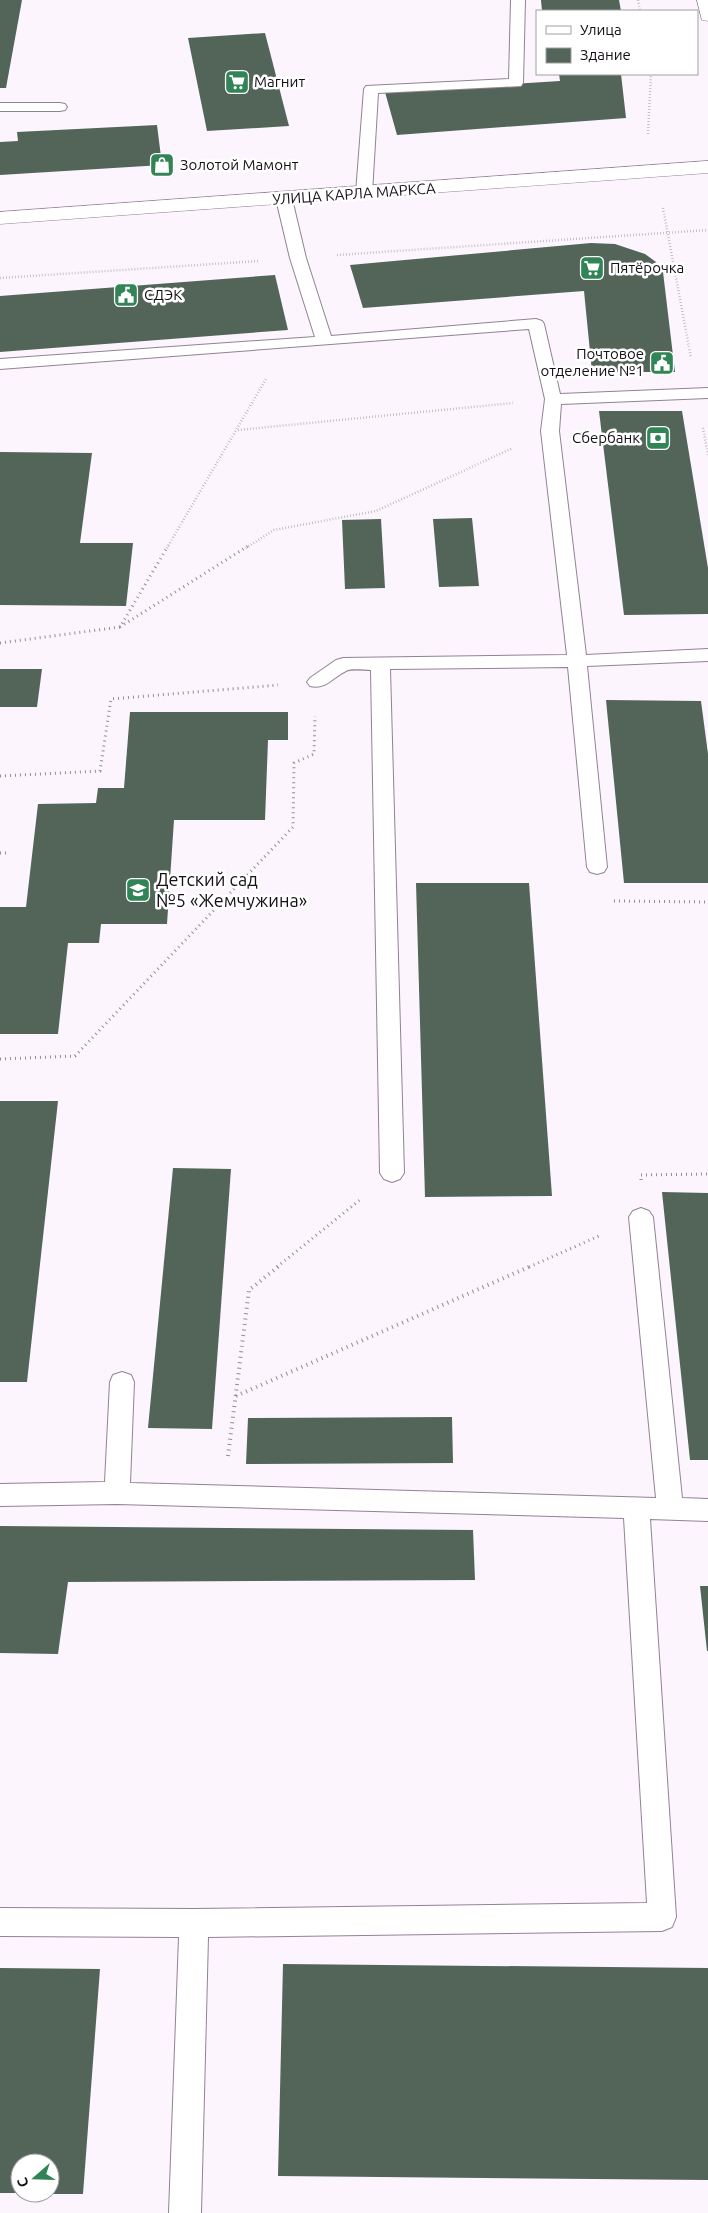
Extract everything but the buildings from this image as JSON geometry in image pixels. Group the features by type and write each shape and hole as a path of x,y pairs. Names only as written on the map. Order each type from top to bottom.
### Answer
{"street":[{"path":"705,0 708,16"},
{"name":"УЛИЦА КАРЛА МАРКСА","path":"0,218 284,199 708,166"}],"lane":[{"path":"364,193 371,89 516,84 518,0"},
{"path":"0,107 60,106"},
{"path":"284,199 298,258 325,341"},
{"path":"0,364 536,324 553,399 550,431 577,661 597,867"},
{"path":"553,399 703,392"},
{"path":"316,682 343,664 577,661 708,655"},
{"path":"380,665 392,1173"},
{"path":"641,1217 670,1510"},
{"path":"117,1493 122,1382"},
{"path":"0,1495 117,1493 708,1510"},
{"path":"0,1922 194,1924 662,1917 636,1509"},
{"path":"185,2213 194,1924"}],"path":[{"path":"648,135 651,75"},
{"path":"663,208 666,233 703,392 708,455"},
{"path":"0,278 708,230"},
{"path":"120,627 286,344"},
{"path":"237,430 553,399"},
{"path":"0,643 120,627 274,530 376,510 550,431"},
{"path":"0,776 1,774 100,771 111,699 316,682 314,754 294,763 293,826 75,1056 0,1058"},
{"path":"0,853 9,853"},
{"path":"597,867 603,901 708,902"},
{"path":"223,1496 249,1290 392,1173"},
{"path":"236,1396 641,1217"}],"place":[{"name":"Магнит","path":"237,82"},
{"name":"Золотой Мамонт","path":"162,165"},
{"name":"Пятёрочка","path":"592,268"},
{"name":"СДЭК","path":"126,295"},
{"name":"Почтовое отделение №1","path":"662,363"},
{"name":"Сбербанк","path":"658,438"},
{"name":"Детский сад №5 «Жемчужина»","path":"138,890"}]}
